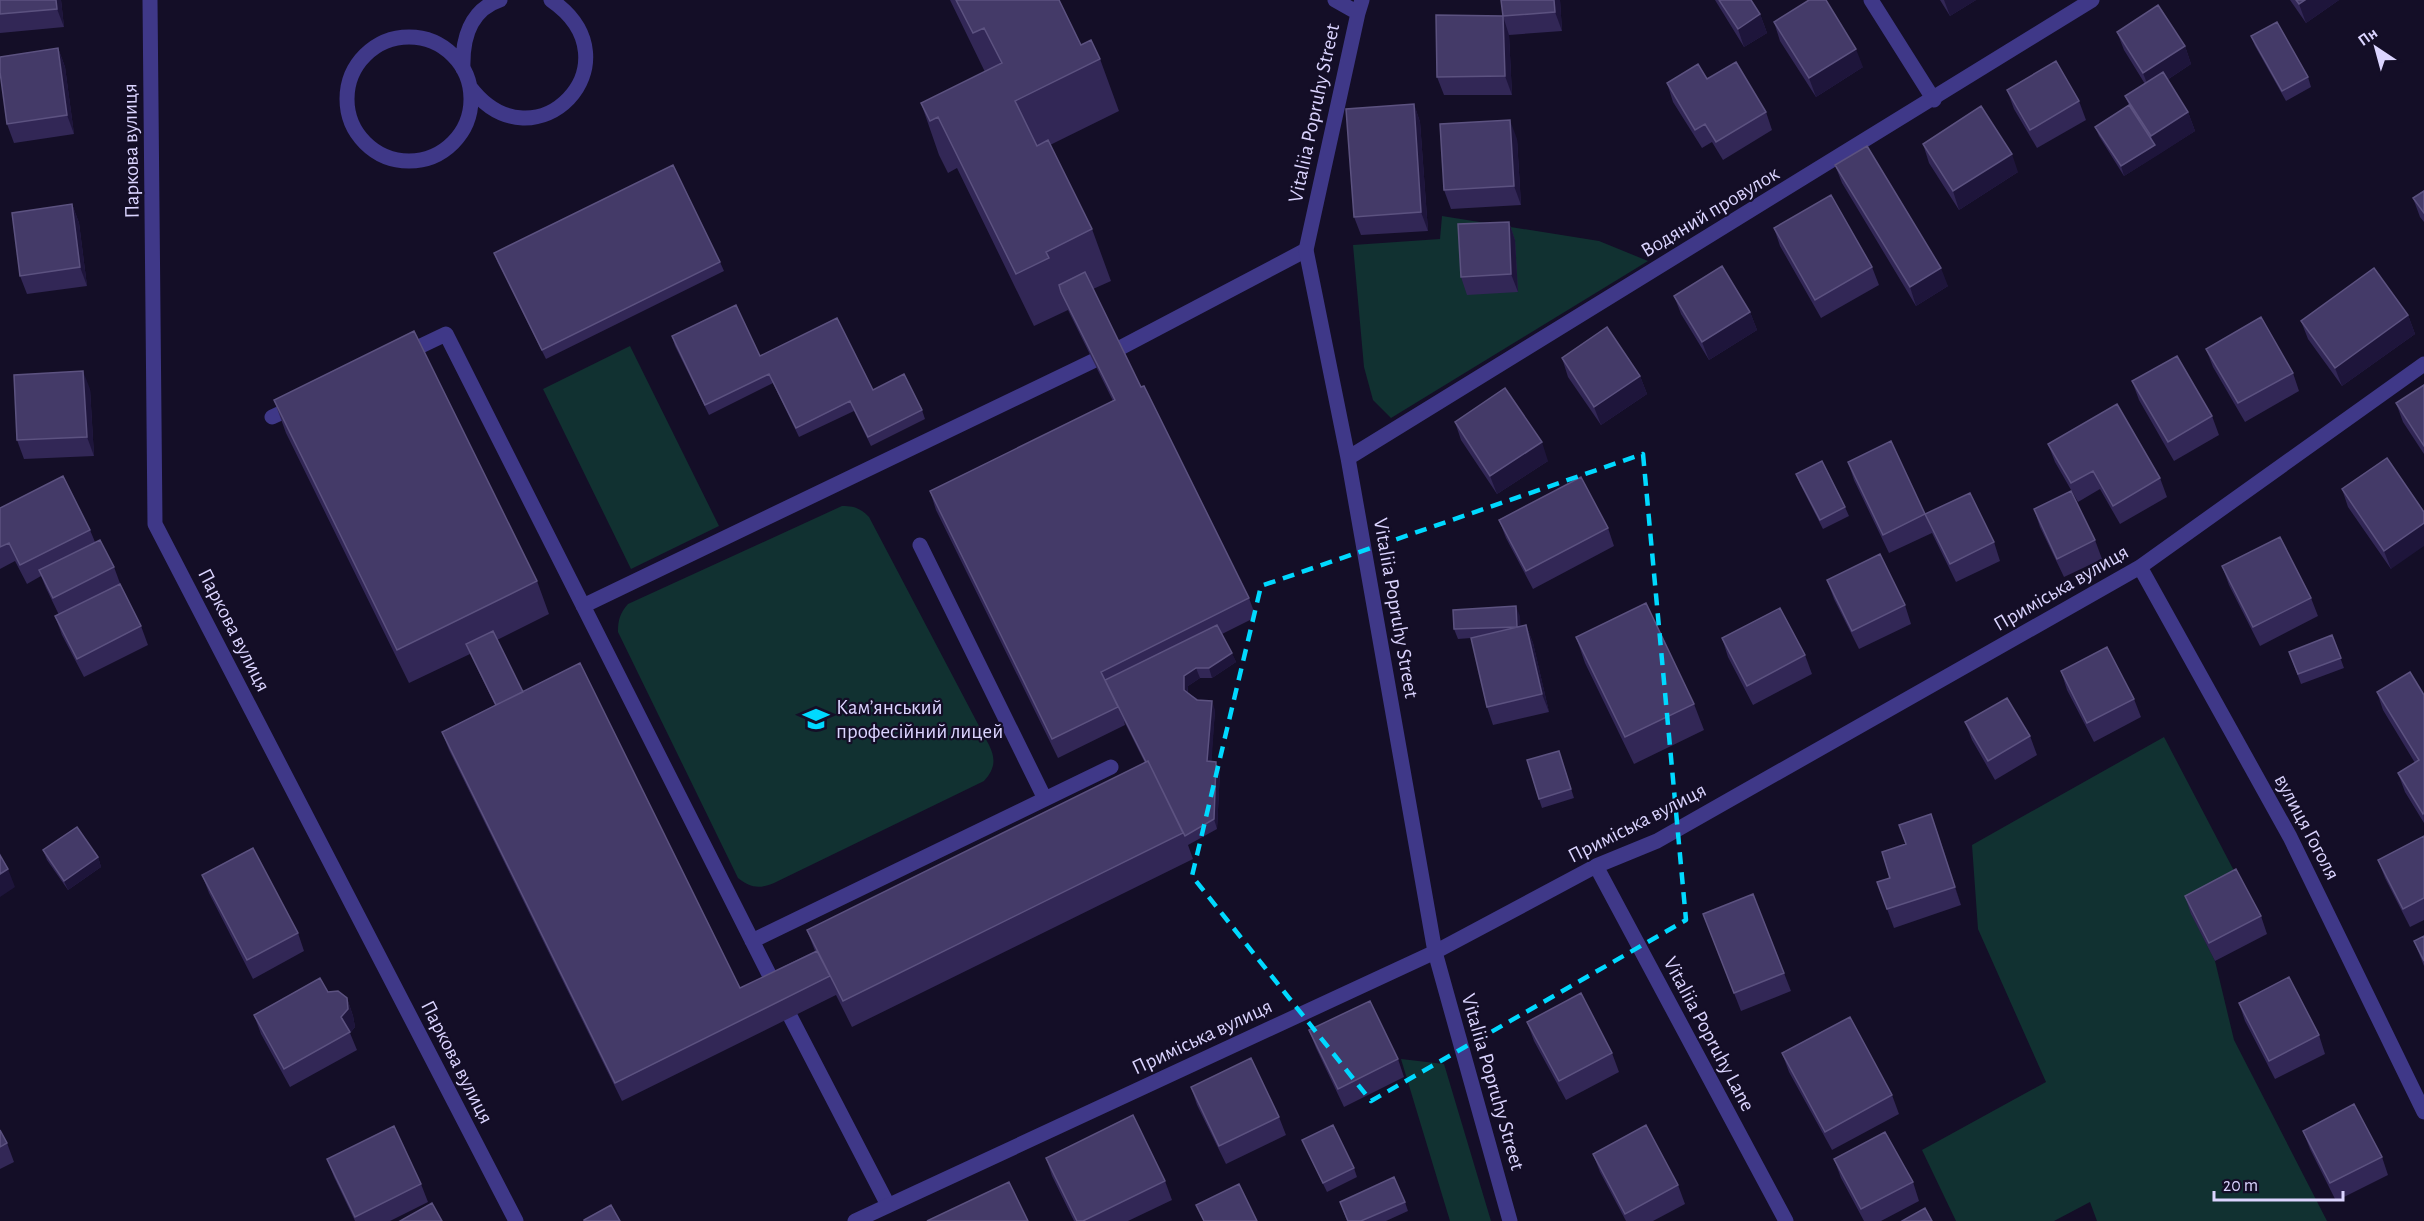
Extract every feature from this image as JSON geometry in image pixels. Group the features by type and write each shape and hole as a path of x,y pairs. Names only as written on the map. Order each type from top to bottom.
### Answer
{"street":[{"name":"Паркова вулиця","path":"150,0 155,524 516,1221"},
{"path":"463,69 462,49 468,30 479,14 500,0"},
{"path":"470,87 470,106 465,125 454,141 439,153 421,160 401,160 382,155 366,144 354,129 348,111 347,91 353,72 363,57 379,45 397,37 416,37 435,42 451,53 463,69 470,87 482,102 498,113 516,118 536,118 554,111 570,99 580,83 586,64 585,45 579,26 567,11 551,0"},
{"path":"1335,0 1360,7"},
{"path":"1871,0 1934,100"},
{"name":"Водяний провулок","path":"1348,458 1934,100 2092,0"},
{"name":"Vitaliia Popruhy Street","path":"1360,7 1306,250 1348,458 1435,952 1510,1221"},
{"path":"1120,348 1306,250"},
{"path":"395,358 446,334 778,992"},
{"path":"584,606 1093,361"},
{"name":"Приміська вулиця","path":"855,1221 1435,952 1596,866 1657,841 2140,567 2424,364"},
{"path":"272,417 313,397"},
{"path":"920,545 1045,799"},
{"name":"вулиця Гоголя","path":"2140,567 2290,837 2424,1112"},
{"path":"752,941 1111,767"},
{"name":"Vitaliia Popruhy Lane","path":"1596,866 1785,1221"},
{"path":"791,1018 888,1205"}],"highlighted area":[{"path":"1643,454 1686,920 1371,1101 1192,876 1261,586"}],"green space":[{"path":"1442,216 1599,241 1648,261 1391,418 1373,400 1364,367 1353,245 1440,239"},
{"path":"630,346 719,526 631,569 543,389"},
{"path":"842,506 857,508 869,517 989,745 993,755 992,768 984,781 774,883 760,887 751,886 738,878 618,632 619,620 628,604"},
{"path":"2164,737 2243,888 2192,915 2215,961 2234,1040 2327,1221 2097,1221 2090,1202 2054,1221 1956,1221 1922,1150 2046,1082 1978,929 1972,845"},
{"path":"1401,1059 1444,1064 1491,1221 1450,1221"}],"building":[{"path":"0,0 56,0 57,9 0,14"},
{"path":"956,0 1059,0 1081,45 1091,40 1100,59 1015,101 1037,146 1048,140 1092,229 1046,252 1049,258 1016,274 938,117 930,121 921,103 1002,63 984,28 973,33"},
{"path":"1501,0 1554,0 1555,12 1503,16"},
{"path":"1719,0 1751,0 1760,14 1738,29"},
{"path":"1809,0 1826,0 1856,49 1809,78 1774,22"},
{"path":"2158,5 2185,46 2143,73 2117,32"},
{"path":"1436,15 1503,16 1505,76 1437,77"},
{"path":"2277,22 2308,77 2282,91 2251,36"},
{"path":"58,48 67,115 7,124 0,57"},
{"path":"2056,61 2079,101 2030,130 2007,90"},
{"path":"1736,62 1766,112 1716,142 1705,124 1695,130 1667,83 1698,64 1707,79"},
{"path":"2163,72 2188,112 2151,136 2125,96"},
{"path":"1414,104 1421,212 1354,217 1346,109"},
{"path":"2129,105 2155,145 2121,166 2095,127"},
{"path":"1981,106 2012,154 1953,191 1923,144"},
{"path":"1510,120 1514,186 1444,190 1440,124"},
{"path":"1867,146 1941,268 1910,287 1835,165"},
{"path":"673,165 720,262 542,350 494,253"},
{"path":"2424,191 2424,213 2413,198"},
{"path":"1831,195 1872,267 1815,300 1774,228"},
{"path":"72,204 80,267 20,276 12,213"},
{"path":"1509,222 1511,274 1461,277 1458,224"},
{"path":"1722,266 1750,312 1702,342 1674,296"},
{"path":"2374,268 2408,315 2335,368 2301,321"},
{"path":"1085,272 1249,598 1101,672 1118,707 1052,739 930,491 1115,400 1059,285"},
{"path":"736,305 760,356 837,318 873,390 904,374 922,410 868,437 850,401 796,428 769,374 705,405 672,336"},
{"path":"2261,317 2293,373 2238,403 2206,349"},
{"path":"1607,327 1640,376 1594,407 1562,358"},
{"path":"414,331 537,581 397,650 274,400"},
{"path":"2177,356 2212,416 2168,442 2132,381"},
{"path":"83,371 87,437 17,440 14,375"},
{"path":"2424,385 2424,446 2396,403"},
{"path":"1505,388 1542,442 1490,476 1455,422"},
{"path":"2117,404 2160,478 2113,506 2093,471 2071,483 2048,444"},
{"path":"1891,441 1925,514 1883,535 1848,462"},
{"path":"2387,458 2424,512 2424,523 2384,551 2342,489"},
{"path":"1822,461 1845,507 1820,520 1796,474"},
{"path":"63,476 90,530 20,565 9,543 0,547 0,508"},
{"path":"1581,477 1608,528 1526,571 1499,520"},
{"path":"2071,491 2095,540 2057,559 2034,509"},
{"path":"1970,493 1994,542 1950,564 1925,514"},
{"path":"2280,537 2311,598 2253,627 2222,566"},
{"path":"100,540 114,567 53,598 39,570"},
{"path":"1880,554 1905,605 1852,631 1827,580"},
{"path":"120,584 141,626 77,659 55,616"},
{"path":"1646,603 1694,704 1625,737 1576,637"},
{"path":"1516,606 1517,627 1454,629 1453,610"},
{"path":"1780,608 1805,655 1747,686 1722,638"},
{"path":"1217,625 1232,653 1209,668 1196,668 1184,676 1184,690 1197,700 1212,701 1207,761 1216,762 1214,819 1185,836 1105,680"},
{"path":"1526,625 1542,694 1487,707 1471,638"},
{"path":"493,631 523,692 496,705 466,644"},
{"path":"2332,635 2341,658 2298,674 2289,652"},
{"path":"2107,647 2134,699 2087,723 2061,671"},
{"path":"580,663 740,988 817,951 830,976 615,1083 442,732"},
{"path":"2410,672 2424,695 2423,814 2398,773 2419,760 2377,692"},
{"path":"2007,698 2030,736 1988,761 1965,722"},
{"path":"1559,751 1571,789 1539,799 1527,760"},
{"path":"1148,761 1183,833 843,1001 807,930"},
{"path":"1931,814 1955,887 1887,909 1877,882 1890,878 1882,852 1906,844 1899,825"},
{"path":"77,827 98,857 64,881 43,850"},
{"path":"2424,836 2424,898 2403,909 2378,860"},
{"path":"253,848 298,933 247,960 202,875"},
{"path":"0,855 8,869 0,874"},
{"path":"2236,869 2261,916 2209,943 2185,896"},
{"path":"1753,894 1784,973 1734,993 1703,914"},
{"path":"2424,936 2424,961 2414,941"},
{"path":"2289,977 2319,1035 2269,1061 2239,1003"},
{"path":"320,978 328,992 338,991 347,998 348,1009 341,1017 350,1032 284,1069 254,1015"},
{"path":"1581,993 1612,1053 1559,1081 1527,1022"},
{"path":"1370,1001 1398,1059 1338,1089 1309,1030"},
{"path":"1850,1017 1892,1095 1825,1132 1782,1053"},
{"path":"1251,1058 1279,1117 1219,1146 1191,1087"},
{"path":"2354,1104 2382,1157 2330,1183 2303,1131"},
{"path":"1133,1115 1165,1181 1083,1221 1077,1221 1046,1158"},
{"path":"1333,1125 1354,1168 1323,1183 1302,1140"},
{"path":"1646,1125 1678,1185 1625,1214 1593,1154"},
{"path":"394,1126 421,1184 355,1217 327,1159"},
{"path":"0,1130 7,1143 0,1147"},
{"path":"1885,1132 1913,1182 1861,1209 1834,1159"},
{"path":"1394,1177 1405,1202 1361,1221 1348,1221 1340,1202"},
{"path":"1009,1182 1028,1221 927,1221"},
{"path":"1239,1184 1257,1221 1204,1221 1196,1205"},
{"path":"432,1203 442,1221 400,1221"},
{"path":"611,1205 620,1221 584,1221 584,1220"},
{"path":"1925,1208 1932,1221 1902,1221"}],"place":[{"name":"Кам’янський професійний лицей","path":"816,719"}]}
